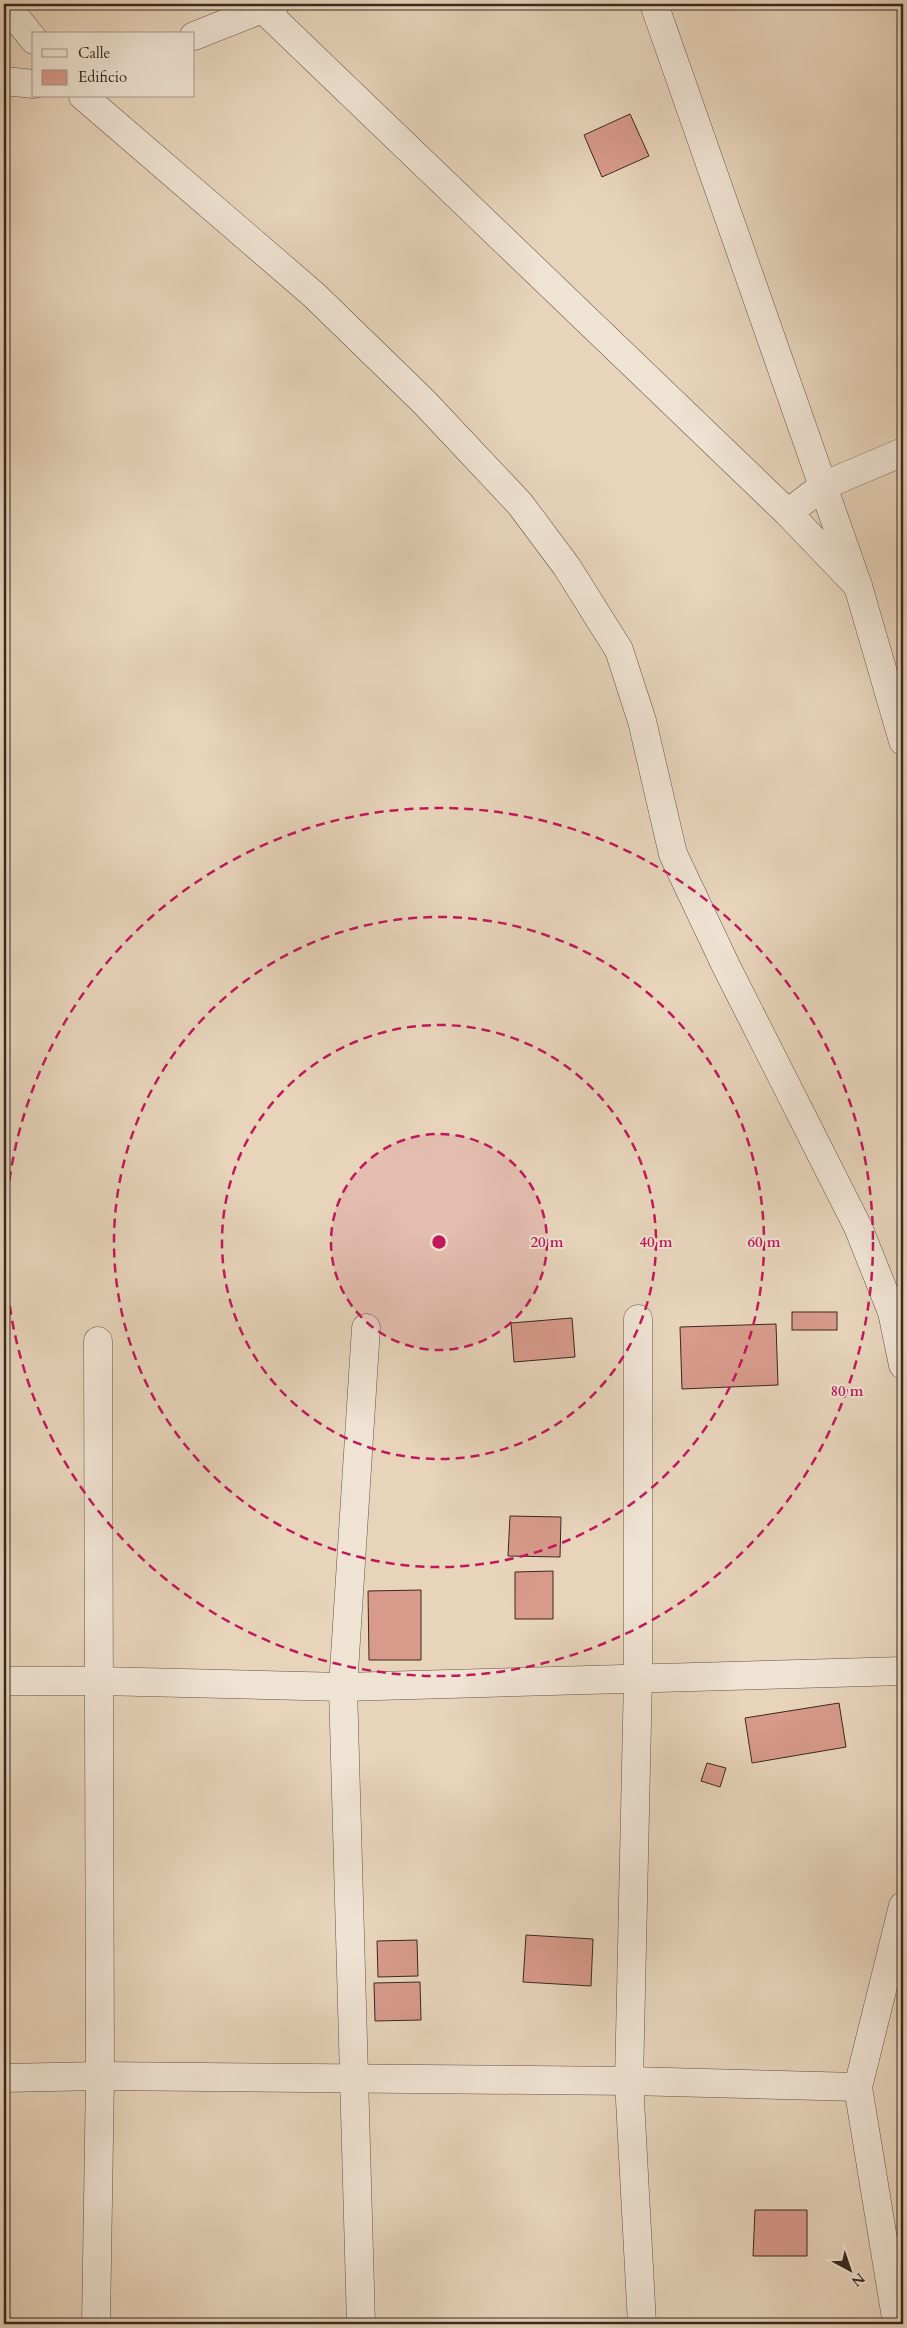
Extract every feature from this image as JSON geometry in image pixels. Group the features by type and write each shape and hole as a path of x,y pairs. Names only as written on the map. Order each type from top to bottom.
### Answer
{"street":[{"path":"5,4 32,38"},
{"path":"654,4 858,586 903,741"},
{"path":"195,36 268,6 788,514 858,586"},
{"path":"4,81 32,84"},
{"path":"85,98 314,295 424,402 520,504 567,567 619,650 642,721 674,854 726,966 858,1227 892,1312 903,1365"},
{"path":"788,514 823,486 903,452"},
{"path":"638,1319 638,1677 629,2081 642,2324"},
{"path":"361,2324 343,1687 366,1328"},
{"path":"96,2324 100,2076 98,1342"},
{"path":"4,1681 99,1680 343,1687 638,1677 903,1671"},
{"path":"897,2324 858,2087 903,1906"},
{"path":"4,2078 100,2076 629,2081 858,2087"}],"building":[{"path":"630,114 649,156 602,177 584,135"},
{"path":"792,1312 837,1312 837,1330 792,1330"},
{"path":"572,1318 575,1357 514,1362 511,1323"},
{"path":"776,1324 778,1385 682,1389 680,1327"},
{"path":"510,1516 561,1517 560,1557 508,1556"},
{"path":"553,1571 553,1619 515,1619 515,1572"},
{"path":"421,1590 421,1660 369,1660 368,1591"},
{"path":"839,1703 846,1747 752,1763 745,1718"},
{"path":"707,1763 726,1768 720,1787 701,1781"},
{"path":"526,1935 593,1939 591,1986 523,1982"},
{"path":"417,1940 418,1976 378,1977 377,1941"},
{"path":"420,1982 421,2020 375,2021 374,1983"},
{"path":"755,2210 807,2210 807,2256 753,2256"}]}
